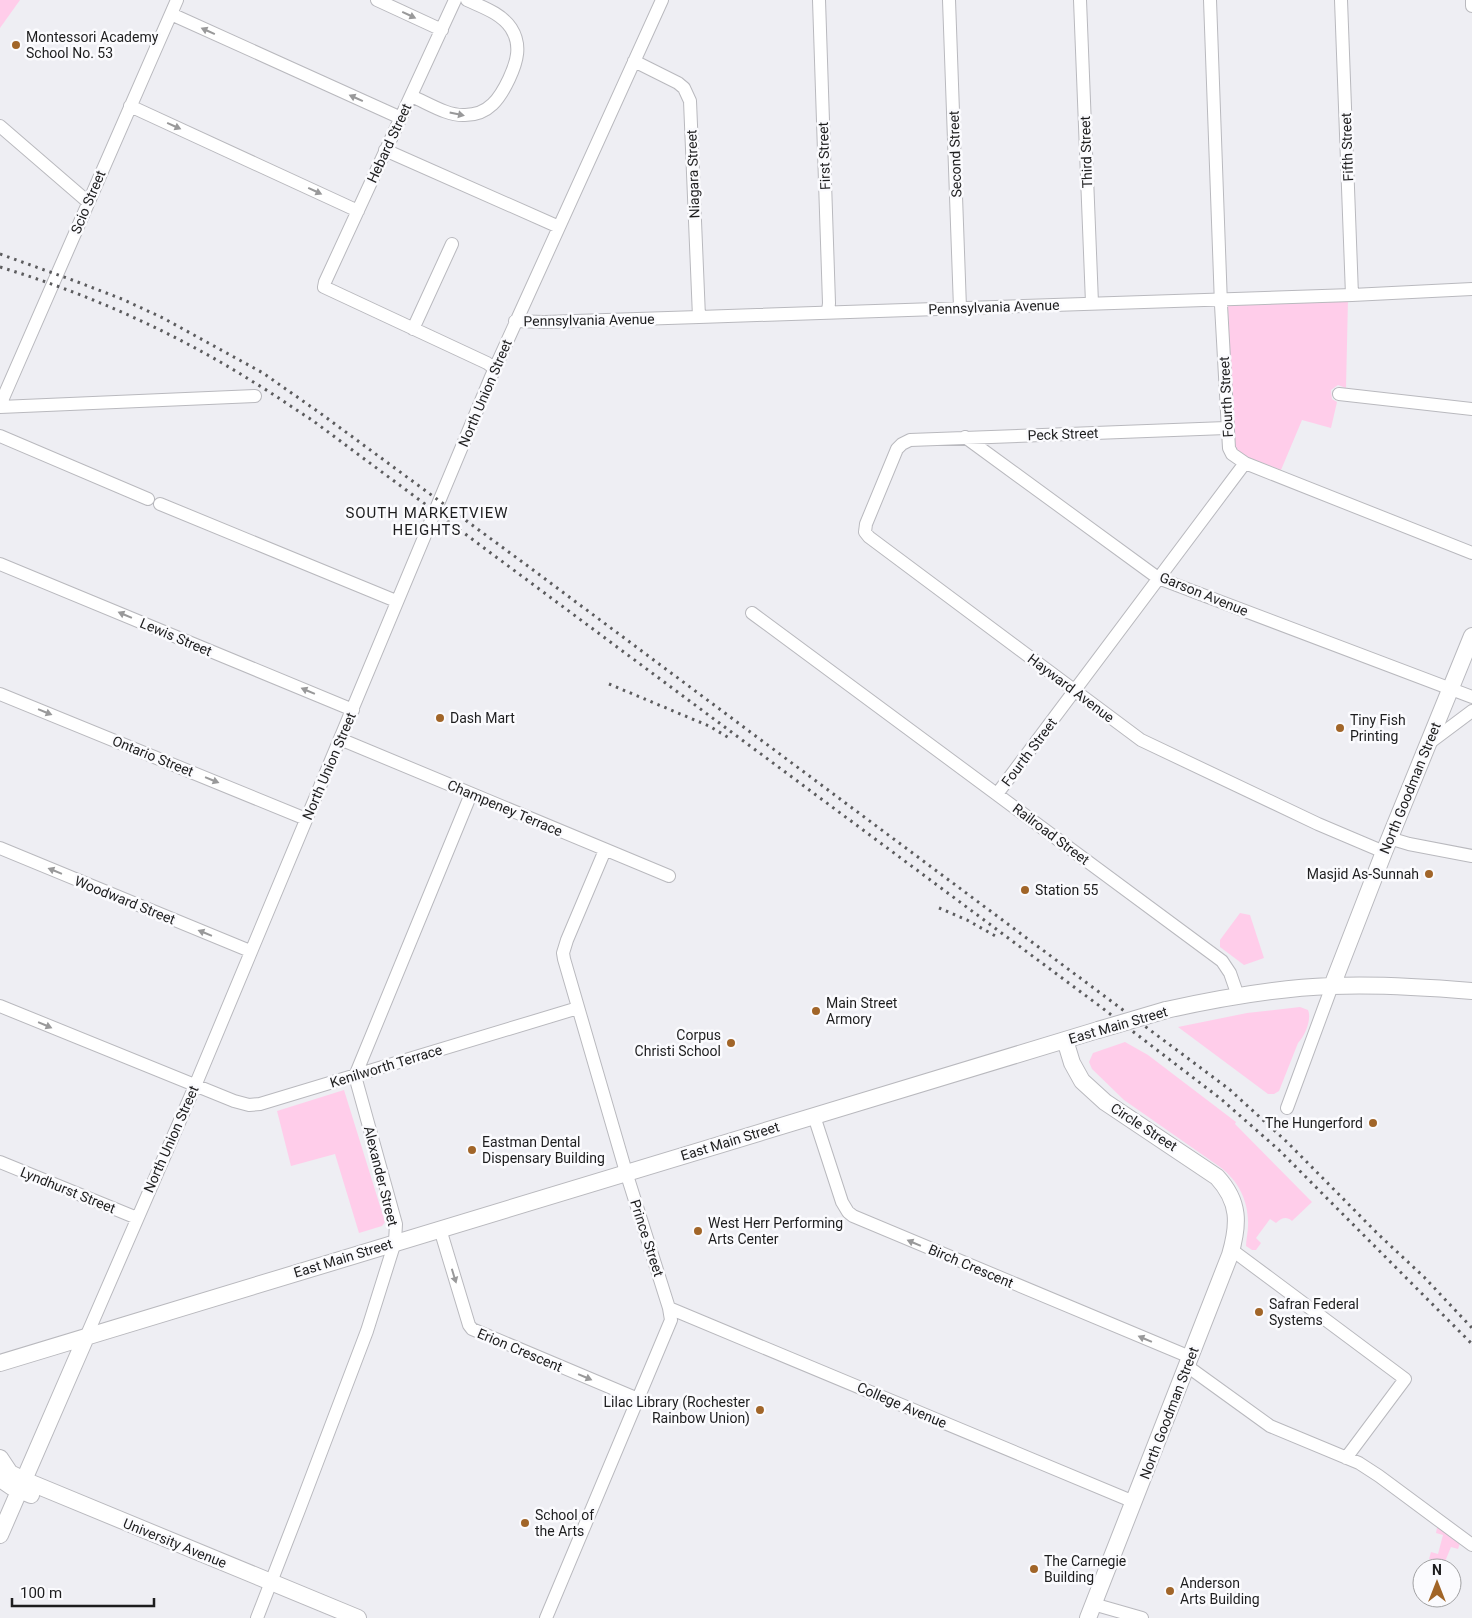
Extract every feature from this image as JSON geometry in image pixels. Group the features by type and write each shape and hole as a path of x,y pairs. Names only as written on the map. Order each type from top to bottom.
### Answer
{"main road":[{"name":"North Goodman Street","path":"1332,986 1386,845 1452,689 1472,636"},
{"name":"East Main Street","path":"0,1363 1166,1010 1238,996 1332,986 1374,985 1472,991"},
{"name":"Circle Street","path":"1065,1040 1072,1063 1082,1081 1105,1102 1217,1177 1226,1186 1234,1205"},
{"name":"North Goodman Street","path":"1091,1611 1232,1250 1236,1222 1234,1205"},
{"name":"North Union Street","path":"0,1535 86,1337"},
{"name":"University Avenue","path":"0,1458 22,1485"},
{"name":"University Avenue","path":"0,1479 22,1485 268,1587 358,1618"},
{"name":"University Avenue","path":"268,1587 329,1618"}],"street":[{"name":"Scio Street","path":"0,406 177,0"},
{"path":"377,0 442,30"},
{"name":"Hebard Street","path":"412,329 324,287 455,0"},
{"path":"411,96 448,112 465,116 486,110 498,100 504,91 515,66 518,54 517,40 501,16 467,0"},
{"name":"North Union Street","path":"86,1337 195,1086 396,601 515,321 662,0"},
{"name":"First Street","path":"818,0 828,312"},
{"name":"Second Street","path":"950,0 960,308"},
{"name":"Third Street","path":"1080,0 1092,303"},
{"name":"Fourth Street","path":"998,794 1245,463 1232,454 1229,448 1226,428 1210,0"},
{"name":"Fifth Street","path":"1341,0 1352,295"},
{"path":"1472,0 1472,6"},
{"path":"171,14 400,118"},
{"name":"Niagara Street","path":"634,62 678,83 684,88 690,101 698,317"},
{"path":"130,106 358,211"},
{"path":"0,126 88,202"},
{"path":"386,150 559,227"},
{"path":"452,244 412,329 487,363 495,369"},
{"name":"Pennsylvania Avenue","path":"515,321 544,322 698,317 1352,295 1472,289"},
{"path":"1339,394 1472,408"},
{"path":"0,406 255,396"},
{"name":"Peck Street","path":"902,444 915,439 1226,428"},
{"path":"0,436 396,601"},
{"name":"Garson Avenue","path":"965,437 1158,578 1472,697"},
{"name":"Hayward Avenue","path":"902,444 897,449 866,524 866,535 1147,744 1325,827 1386,845 1409,844 1472,856"},
{"path":"1245,463 1472,553"},
{"name":"Lewis Street","path":"0,564 352,710"},
{"name":"Railroad Street","path":"752,613 1222,961 1230,972 1238,996"},
{"name":"Ontario Street","path":"0,694 306,819"},
{"path":"1428,744 1472,711"},
{"name":"Champeney Terrace","path":"340,739 669,876"},
{"path":"355,1076 470,794"},
{"name":"Woodward Street","path":"0,848 250,951"},
{"name":"Prince Street","path":"546,1618 671,1320 669,1308 626,1172 565,966 564,947 605,850"},
{"name":"North Goodman Street","path":"1286,1108 1332,986"},
{"name":"Kenilworth Terrace","path":"0,1006 234,1102 254,1104 355,1076 578,1008"},
{"name":"Alexander Street","path":"257,1618 367,1331 395,1242 396,1224 355,1076"},
{"name":"Birch Crescent","path":"814,1116 845,1207 853,1216 1188,1362 1270,1426 1359,1463 1472,1545"},
{"name":"Lyndhurst Street","path":"0,1162 137,1218"},
{"name":"Erion Crescent","path":"440,1229 469,1325 472,1329 638,1399"},
{"path":"1232,1250 1404,1379 1346,1458"},
{"name":"College Avenue","path":"669,1308 1134,1502"},
{"path":"1091,1611 1142,1618"}],"shaded area":[{"path":"0,0 20,0 0,28"},
{"path":"1348,299 1346,388 1338,385 1331,390 1332,399 1337,402 1331,428 1302,420 1281,470 1234,452 1228,306 1230,304"},
{"path":"1240,913 1250,915 1264,958 1244,965 1220,947 1220,940"},
{"path":"1300,1007 1308,1010 1307,1027 1298,1043 1279,1091 1274,1094 1268,1094 1178,1027 1247,1013"},
{"path":"1125,1042 1148,1055 1236,1122 1235,1124 1312,1202 1292,1221 1284,1218 1276,1223 1270,1219 1256,1238 1261,1243 1256,1250 1246,1246 1247,1209 1242,1193 1233,1179 1220,1167 1124,1100 1092,1069 1089,1062 1093,1053"},
{"path":"344,1090 385,1222 382,1226 359,1233 335,1154 291,1166 277,1111"},
{"path":"1437,1528 1440,1528 1460,1543 1458,1549 1451,1547 1446,1558 1429,1558 1431,1552 1438,1554 1443,1535 1436,1533"}],"railway":[{"path":"0,254 122,299 163,318 263,373 320,413 1229,1089 1287,1142 1378,1234 1424,1277 1472,1328"},
{"path":"0,267 66,289 163,331 225,365 312,420 1101,1007 1221,1099 1279,1150 1472,1344"},
{"path":"609,684 709,726 731,739"},
{"path":"939,908 967,920 999,938"}],"place":[{"name":"Montessori Academy School No. 53","path":"16,45"},
{"name":"Dash Mart","path":"440,718"},
{"name":"Tiny Fish Printing","path":"1340,728"},
{"name":"Masjid As-Sunnah","path":"1429,874"},
{"name":"Station 55","path":"1025,890"},
{"name":"Main Street Armory","path":"816,1011"},
{"name":"Corpus Christi School","path":"731,1043"},
{"name":"The Hungerford","path":"1373,1123"},
{"name":"Eastman Dental Dispensary Building","path":"472,1150"},
{"name":"West Herr Performing Arts Center","path":"698,1231"},
{"name":"Safran Federal Systems","path":"1259,1312"},
{"name":"Lilac Library (Rochester Rainbow Union)","path":"760,1410"},
{"name":"School of the Arts","path":"525,1523"},
{"name":"The Carnegie Building","path":"1034,1569"},
{"name":"Anderson Arts Building","path":"1170,1591"}],"district":[{"name":"SOUTH MARKETVIEW HEIGHTS","path":"427,522"}]}
